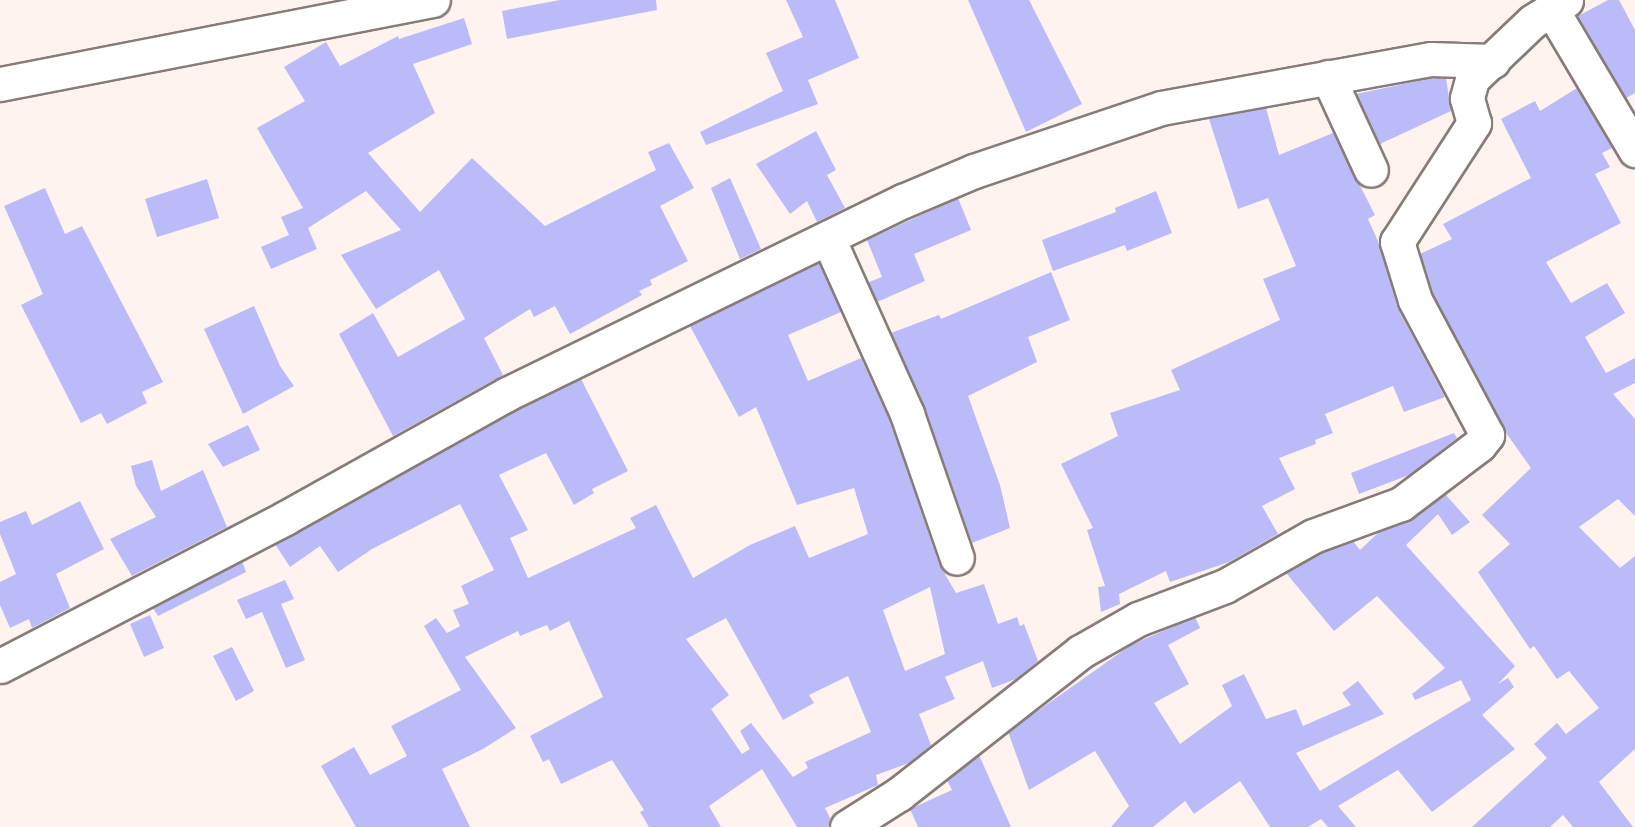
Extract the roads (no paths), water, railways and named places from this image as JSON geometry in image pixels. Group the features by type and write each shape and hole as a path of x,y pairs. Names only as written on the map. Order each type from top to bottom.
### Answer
{"street":[{"path":"0,84 433,0"},
{"path":"847,827 899,794 1080,652 1138,619 1225,586 1313,537 1401,504 1479,445 1487,435 1415,300 1397,242 1474,123 1467,98 1472,79 1493,62 1533,21 1559,5 1635,150"},
{"path":"0,666 285,518 507,394 828,238 974,171 1161,108 1431,59 1493,62"},
{"path":"1328,77 1371,170"},
{"path":"828,238 907,414 957,558"}]}
